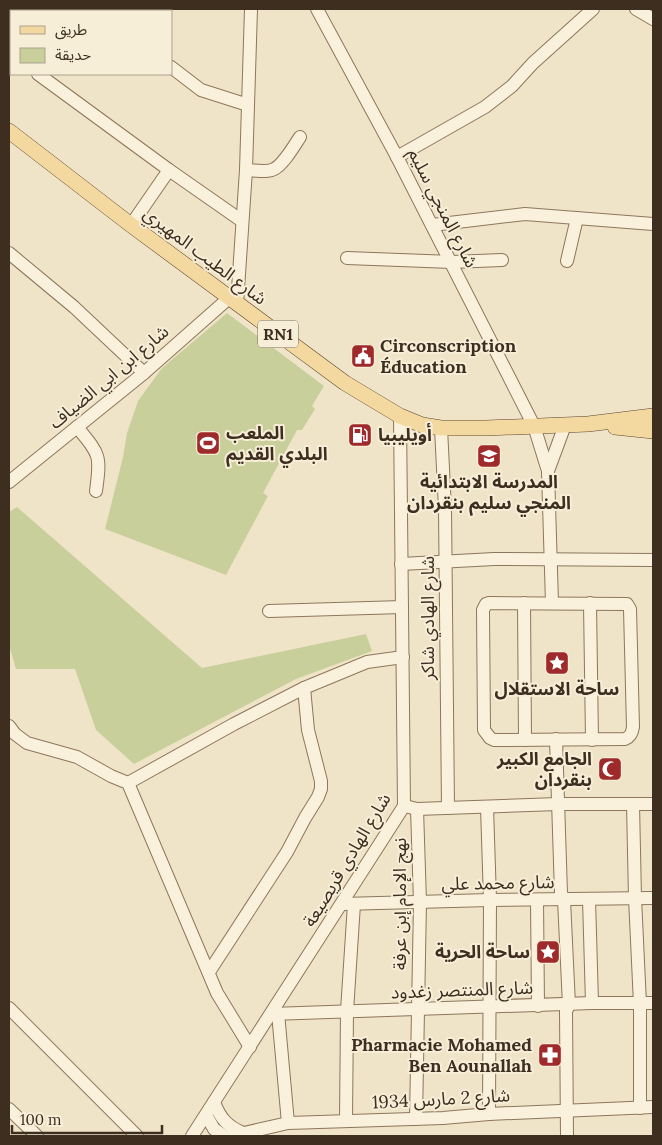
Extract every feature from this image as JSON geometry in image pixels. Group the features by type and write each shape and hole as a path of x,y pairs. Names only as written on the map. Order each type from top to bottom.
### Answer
{"main road":[{"name":"شارع الطيب المهيري","path":"9,131 233,301 345,383 400,416 441,428 588,424"},
{"name":"RN1","path":"588,424 653,416"},
{"name":"RN1","path":"588,424 653,431"}],"street":[{"path":"233,301 246,170 251,9"},
{"name":"شارع المنجي سليم","path":"317,9 452,262 534,426 548,471"},
{"path":"397,157 486,106 512,86 533,63 593,9"},
{"path":"636,9 653,19"},
{"path":"172,68 200,90 248,105"},
{"path":"39,75 242,221"},
{"path":"246,170 268,171 275,169 300,138"},
{"path":"131,224 169,170"},
{"path":"432,226 525,214 653,224"},
{"path":"567,261 577,218"},
{"path":"9,253 74,307 144,373"},
{"path":"347,258 452,262 502,260"},
{"name":"شارع ابن ابي الضياف","path":"9,482 233,301"},
{"name":"شارع الهادي قريصيعة","path":"192,1136 250,1046 275,1014 348,904 410,807 403,657 400,416"},
{"path":"552,603 548,471 565,425"},
{"path":"77,427 93,446 99,457 96,491"},
{"name":"شارع الهادي شاكر","path":"441,428 445,561 448,808"},
{"path":"402,564 551,558 653,560"},
{"path":"489,603 552,603 624,603 629,606 633,728 629,737 624,740 494,740 486,735 484,730 484,607 489,603"},
{"path":"524,603 525,740"},
{"path":"590,603 592,740"},
{"path":"269,610 402,607"},
{"path":"128,783 234,724 304,688 367,662 403,657"},
{"path":"209,972 287,852 305,818 315,804 321,789 321,781 308,730 304,688"},
{"path":"9,726 15,734 28,743 77,757 128,783 217,993 250,1046"},
{"path":"556,739 565,1007 567,1136"},
{"path":"633,804 635,898 647,1004 647,1108"},
{"path":"410,807 653,804"},
{"name":"نهج الإمام إبن عرفة","path":"410,807 420,902 416,1120"},
{"path":"487,807 490,900 488,1114"},
{"name":"شارع محمد علي","path":"348,904 561,898 653,898"},
{"path":"589,899 592,1003"},
{"path":"537,900 538,1006"},
{"path":"346,1121 348,904"},
{"name":"شارع المنتصر زغدود","path":"275,1014 489,1007 565,1007 592,1003 647,1004"},
{"path":"9,1008 136,1136"},
{"path":"275,1014 288,1123"},
{"path":"214,1102 224,1122 237,1134"},
{"path":"9,1108 37,1136"},
{"name":"شارع 2 مارس 1934","path":"237,1134 288,1123 416,1120 488,1114 647,1108"},
{"path":"206,1115 214,1129 224,1136"}],"green space":[{"name":"الملعب البلدي القديم","path":"227,313 324,386 312,406 315,409 302,430 297,430 263,493 268,496 226,575 105,529 127,433 138,401 162,368"},
{"path":"17,507 202,668 366,634 372,651 296,679 134,764 96,730 75,669 16,669 9,645 9,512"}],"place":[{"name":"Circonscription Éducation","path":"363,356"},
{"name":"أويليبيا","path":"360,435"},
{"name":"الملعب البلدي القديم","path":"208,443"},
{"name":"المدرسة الابتدائية المنجي سليم بنقردان","path":"489,456"},
{"name":"ساحة الاستقلال","path":"557,663"},
{"name":"الجامع الكبير بنقردان","path":"610,769"},
{"name":"ساحة الحرية","path":"548,952"},
{"name":"Pharmacie Mohamed Ben Aounallah","path":"550,1055"}]}
